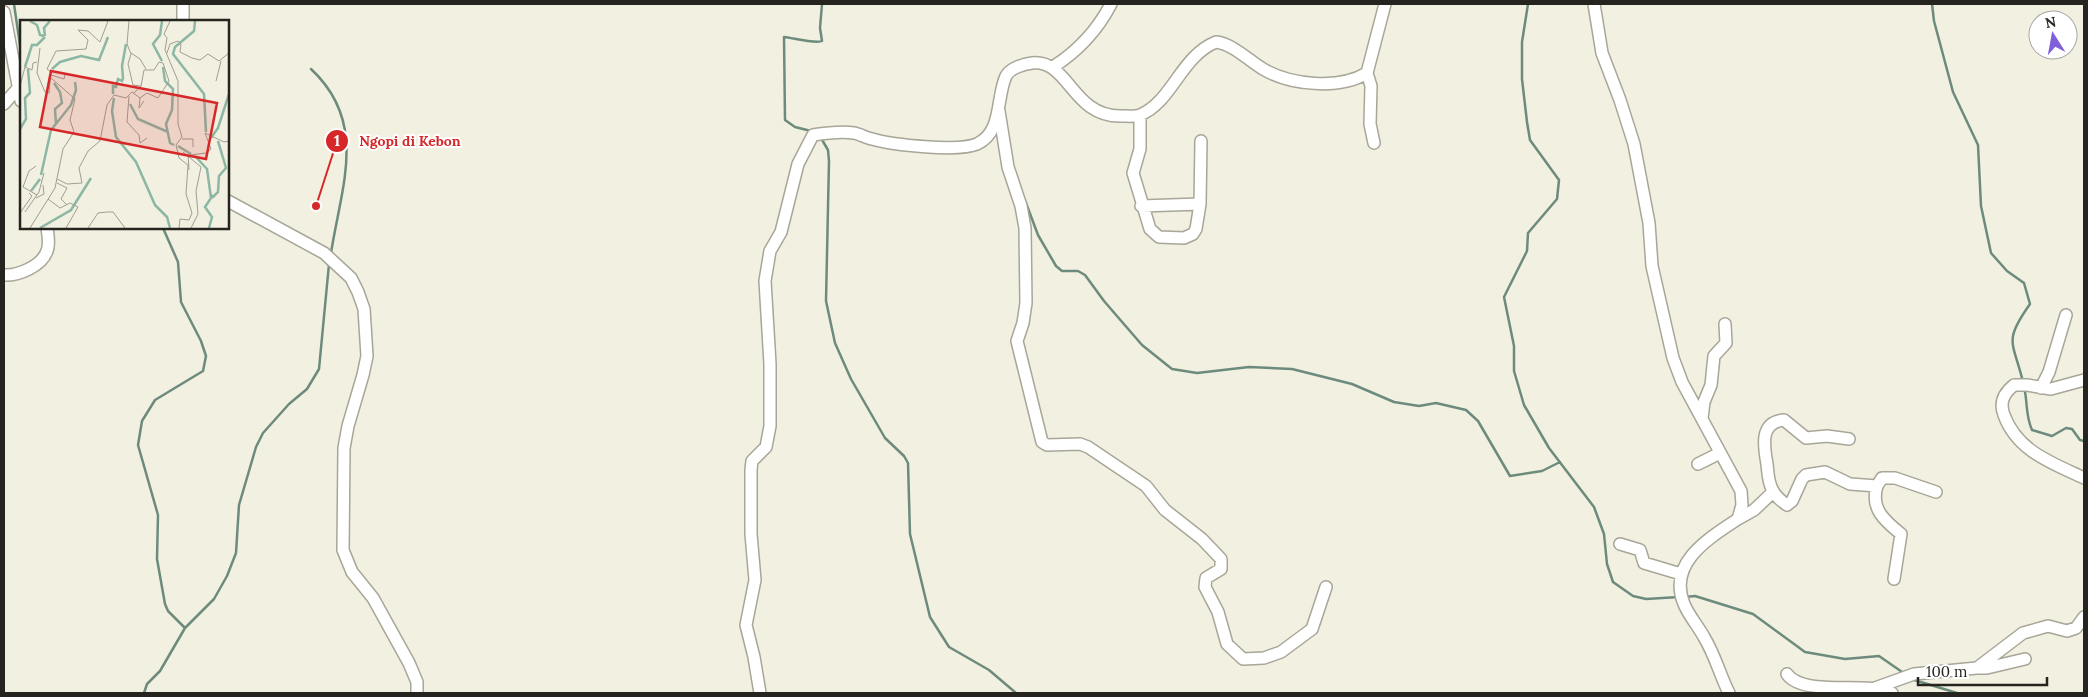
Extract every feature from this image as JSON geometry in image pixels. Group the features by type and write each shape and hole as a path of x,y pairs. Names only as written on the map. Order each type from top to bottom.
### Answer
{"street":[{"path":"1053,67 1074,54 1111,4"},
{"path":"1374,143 1370,124 1371,86 1367,73 1385,4"},
{"path":"1594,4 1602,53 1626,118 1642,179 1649,223 1652,266 1666,337 1682,382 1740,486 1742,505 1738,518"},
{"path":"183,6 183,20"},
{"path":"4,12 16,43 18,83 4,104"},
{"path":"760,693 746,625 755,580 750,470 752,461 766,447 770,426 770,364 765,281 770,251 785,221 798,164 813,135 854,133 873,140 916,145 953,147 977,144 983,140 991,129 999,111 1006,76 1012,70 1034,62 1053,67 1090,108 1102,114 1114,116 1140,115 1157,103 1196,55 1216,42 1228,45 1263,69 1294,82 1337,82 1353,79 1367,73"},
{"path":"999,111 1008,167 1025,228 1026,303 1017,341 1042,442 1046,445 1080,444 1088,447 1146,486 1164,510 1202,539 1221,558 1221,570 1206,578 1205,587 1218,612 1226,644 1243,659 1264,658 1281,652 1312,629 1326,587"},
{"path":"1140,115 1140,149 1133,169 1141,206 1154,233 1166,239 1184,238 1193,234 1196,229 1200,204 1201,141"},
{"path":"229,201 324,253 339,264 358,292 364,309 367,356 364,375 348,426 344,448 343,550 352,572 373,598 409,663 417,682 417,693"},
{"path":"1141,206 1200,204"},
{"path":"4,276 26,271 45,256 48,248 47,229"},
{"path":"2041,388 2049,372 2066,315"},
{"path":"1702,418 1704,402 1711,386 1714,356 1726,343 1725,324"},
{"path":"2084,380 2060,388 2041,388 2024,384 2008,389 2002,402 2002,411 2013,435 2044,459 2084,478"},
{"path":"1849,439 1827,436 1806,438 1784,420 1776,422 1767,429 1763,447 1773,492 1784,503 1789,504 1804,476 1821,472 1850,484 1877,486"},
{"path":"1698,464 1720,453"},
{"path":"1894,579 1902,534 1879,512 1875,499 1877,486 1882,478 1895,478 1936,492"},
{"path":"1729,693 1723,682 1718,664 1684,604 1680,589 1681,574 1691,556 1708,538 1754,510 1773,492"},
{"path":"1620,544 1640,550 1644,563 1681,574"},
{"path":"1977,668 2023,633 2048,626 2067,631 2076,628 2084,617"},
{"path":"1868,690 1914,674 1987,668 2025,660"},
{"path":"1787,674 1790,679 1802,686 1892,693"}],"waterway":[{"path":"14,4 20,45"},
{"path":"811,131 795,127 785,120 784,37 822,41 820,28 822,4"},
{"path":"1528,4 1522,42 1522,79 1530,140 1559,180 1557,199 1528,233 1527,251 1504,297 1514,346 1514,371 1524,405 1549,448 1594,507 1604,534 1607,564 1613,582 1633,596 1646,599 1679,597"},
{"path":"1932,4 1934,21 1953,92 1978,145 1981,206 1991,253 2007,271 2024,283 2030,304 2016,326 2013,335 2014,349 2023,382"},
{"path":"311,69 329,90 340,111 345,134 344,180 331,253"},
{"path":"821,138 828,150 829,161 826,301 835,343 851,379 885,438 904,456 908,463 910,534 930,617 949,647 989,670 1016,693"},
{"path":"1026,203 1038,235 1056,266 1062,271 1078,271 1085,275 1104,301 1142,345 1172,369 1197,373 1249,367 1292,369 1352,384 1394,402 1419,406 1436,403 1466,410 1478,421 1510,476 1542,471 1560,462"},
{"path":"163,229 178,262 181,302 201,341 206,356 203,371 155,400 142,421 138,445 158,515 157,559 165,604 168,611 185,628"},
{"path":"144,693 147,684 160,671 185,628 214,599 227,576 236,553 239,505 256,447 263,433 289,404 307,389 319,369 329,264"},
{"path":"2024,387 2028,419 2032,430 2052,436 2066,428 2072,429 2080,440 2084,441"},
{"path":"1685,597 1695,596 1753,614 1805,652 1845,659 1879,656 1905,674"},
{"path":"1911,679 1957,693"}],"place":[{"name":"Ngopi di Kebon","path":"316,206"}]}
